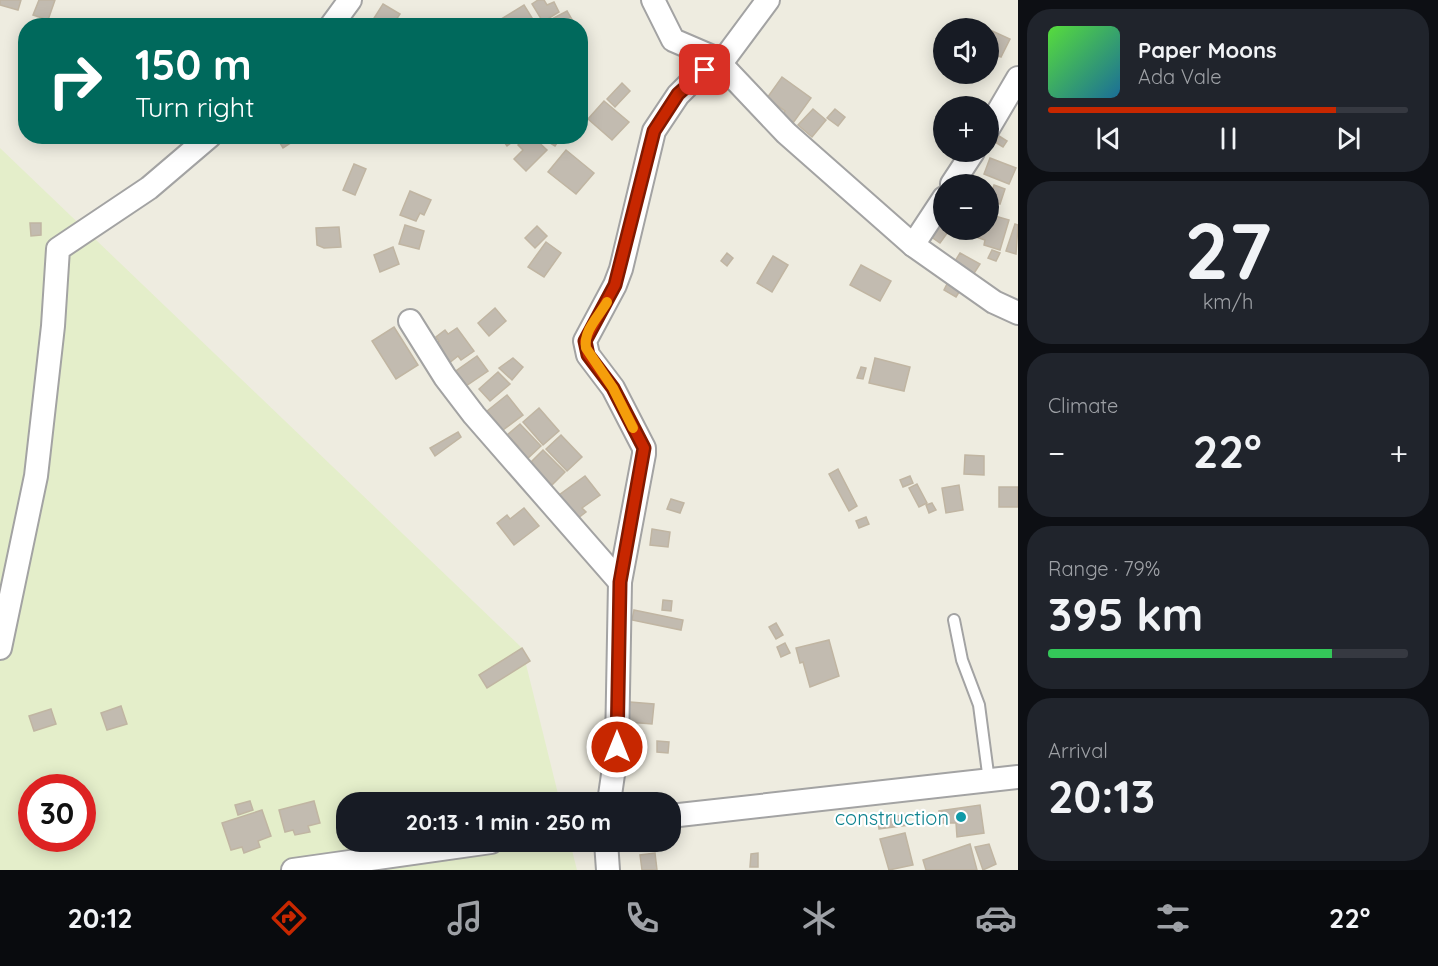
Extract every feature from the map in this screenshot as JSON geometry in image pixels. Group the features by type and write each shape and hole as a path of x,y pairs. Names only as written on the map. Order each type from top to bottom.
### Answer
{"street":[{"path":"337,18 351,0"},
{"path":"652,0 673,40 717,62 786,133 913,245 994,302 1018,313"},
{"path":"610,792 617,747 620,582 644,448 613,388 588,355 585,341 615,285 654,131 678,94 717,62 768,0"},
{"path":"999,110 1018,78"},
{"path":"0,648 36,476 53,326 58,249 149,188 201,144"},
{"path":"913,245 933,215"},
{"path":"410,321 445,377 474,415 620,582"},
{"path":"681,815 1018,777"},
{"path":"293,870 420,852"},
{"path":"607,852 608,870"}],"lane":[{"path":"954,620 962,660 979,705 989,781"}],"green space":[{"path":"0,148 522,648 558,792 336,792 336,852 572,852 577,870 0,870"}],"building":[{"path":"0,0 21,0 18,10 0,5"},
{"path":"39,0 55,0 49,18 33,15"},
{"path":"538,0 544,0 547,5 554,2 559,12 549,18 541,18 532,4"},
{"path":"383,4 400,14 397,18 374,18"},
{"path":"524,5 532,18 503,18"},
{"path":"567,11 571,18 554,18"},
{"path":"999,34 1010,39 1001,57 999,56"},
{"path":"782,77 811,98 793,123 782,116 785,111 767,98"},
{"path":"622,83 630,91 615,107 607,99"},
{"path":"604,101 629,122 612,140 588,119"},
{"path":"813,109 826,120 812,137 798,125"},
{"path":"835,109 845,117 838,126 827,118"},
{"path":"999,136 1007,141 1003,147 999,144"},
{"path":"541,144 547,150 526,171 514,159 523,150 518,145"},
{"path":"566,150 594,173 576,194 548,172"},
{"path":"999,161 1016,168 1009,184 999,180 999,174 984,174 988,162"},
{"path":"354,164 366,169 355,195 343,190"},
{"path":"999,187 1005,189 999,204"},
{"path":"410,191 431,200 424,215 420,213 416,221 400,215"},
{"path":"999,217 1009,220 1000,250 984,245 985,240 999,240"},
{"path":"30,223 41,223 41,235 31,236"},
{"path":"1015,224 1018,225 1016,254 1006,251"},
{"path":"405,225 424,231 419,249 399,244"},
{"path":"537,226 547,236 535,248 525,238"},
{"path":"339,227 341,247 324,248 317,245 316,228"},
{"path":"546,242 561,253 544,277 528,267"},
{"path":"393,247 399,264 380,272 374,255"},
{"path":"992,250 1000,253 996,261 988,258"},
{"path":"727,253 733,258 727,266 721,261"},
{"path":"960,253 980,264 971,278 952,266"},
{"path":"773,256 788,265 772,292 757,283"},
{"path":"861,265 891,281 880,301 850,285"},
{"path":"948,282 961,289 956,297 944,290"},
{"path":"495,308 506,321 489,336 478,323"},
{"path":"394,327 418,365 396,379 372,341"},
{"path":"457,328 474,351 461,360 458,356 448,364 434,345 439,341 436,337 445,330 448,334"},
{"path":"477,356 488,371 463,388 453,373"},
{"path":"513,358 523,367 512,380 499,368"},
{"path":"875,358 910,367 904,391 869,383"},
{"path":"861,367 866,368 863,379 857,378"},
{"path":"498,372 510,384 490,401 479,389"},
{"path":"507,395 523,415 503,430 487,411"},
{"path":"539,408 559,431 543,445 523,422"},
{"path":"520,424 541,446 527,459 512,452 518,446 507,435"},
{"path":"458,432 461,437 435,456 430,448"},
{"path":"561,435 582,457 567,471 546,449"},
{"path":"543,450 565,472 552,485 530,463"},
{"path":"965,455 984,456 984,475 964,474"},
{"path":"838,469 857,506 849,511 829,474"},
{"path":"585,476 600,495 582,508 586,512 573,522 555,498"},
{"path":"910,476 913,483 903,487 900,480"},
{"path":"917,484 927,503 919,507 909,488"},
{"path":"959,485 963,510 946,513 942,488"},
{"path":"999,487 1018,487 1018,507 999,507"},
{"path":"671,499 684,503 680,513 667,509"},
{"path":"932,503 936,510 929,513 926,505"},
{"path":"524,508 539,526 514,545 497,523 507,515 510,519"},
{"path":"866,517 869,524 859,528 856,521"},
{"path":"652,529 670,532 668,547 650,545"},
{"path":"663,600 672,601 671,611 662,610"},
{"path":"634,610 683,620 681,630 632,620"},
{"path":"776,623 783,635 776,639 769,627"},
{"path":"829,640 839,676 810,687 803,662 800,663 796,648"},
{"path":"785,643 790,653 781,657 777,647"},
{"path":"522,648 530,661 487,688 479,675"},
{"path":"630,702 654,704 652,724 628,722"},
{"path":"121,706 127,724 107,730 101,713"},
{"path":"51,709 56,724 34,731 29,716"},
{"path":"657,741 669,742 668,753 657,752"},
{"path":"250,801 253,810 238,815 235,805"},
{"path":"314,801 320,823 308,826 310,832 295,835 293,830 285,832 279,810"},
{"name":"construction","path":"980,805 984,833 957,837 956,823 940,823 939,811"},
{"path":"262,810 271,836 258,841 260,847 244,853 242,847 231,850 222,823"},
{"name":"construction","path":"907,814 909,825 879,829 878,820"},
{"name":"construction","path":"905,833 913,865 889,870 880,839"},
{"name":"construction","path":"970,844 977,870 926,870 923,860"},
{"path":"989,844 996,864 983,870 975,847"},
{"path":"655,853 657,870 642,870 640,855"},
{"path":"758,853 758,867 750,867 751,854"}],"slow traffic":[{"path":"607,302 587,333 586,348 588,355 613,388 633,428"}],"place":[{"name":"construction","path":"961,817"}],"route":[{"path":"617,747 620,582 644,459 644,448 613,388 588,355 585,341 587,333 605,306 621,269 626,239 654,131 678,94 705,70"}]}
